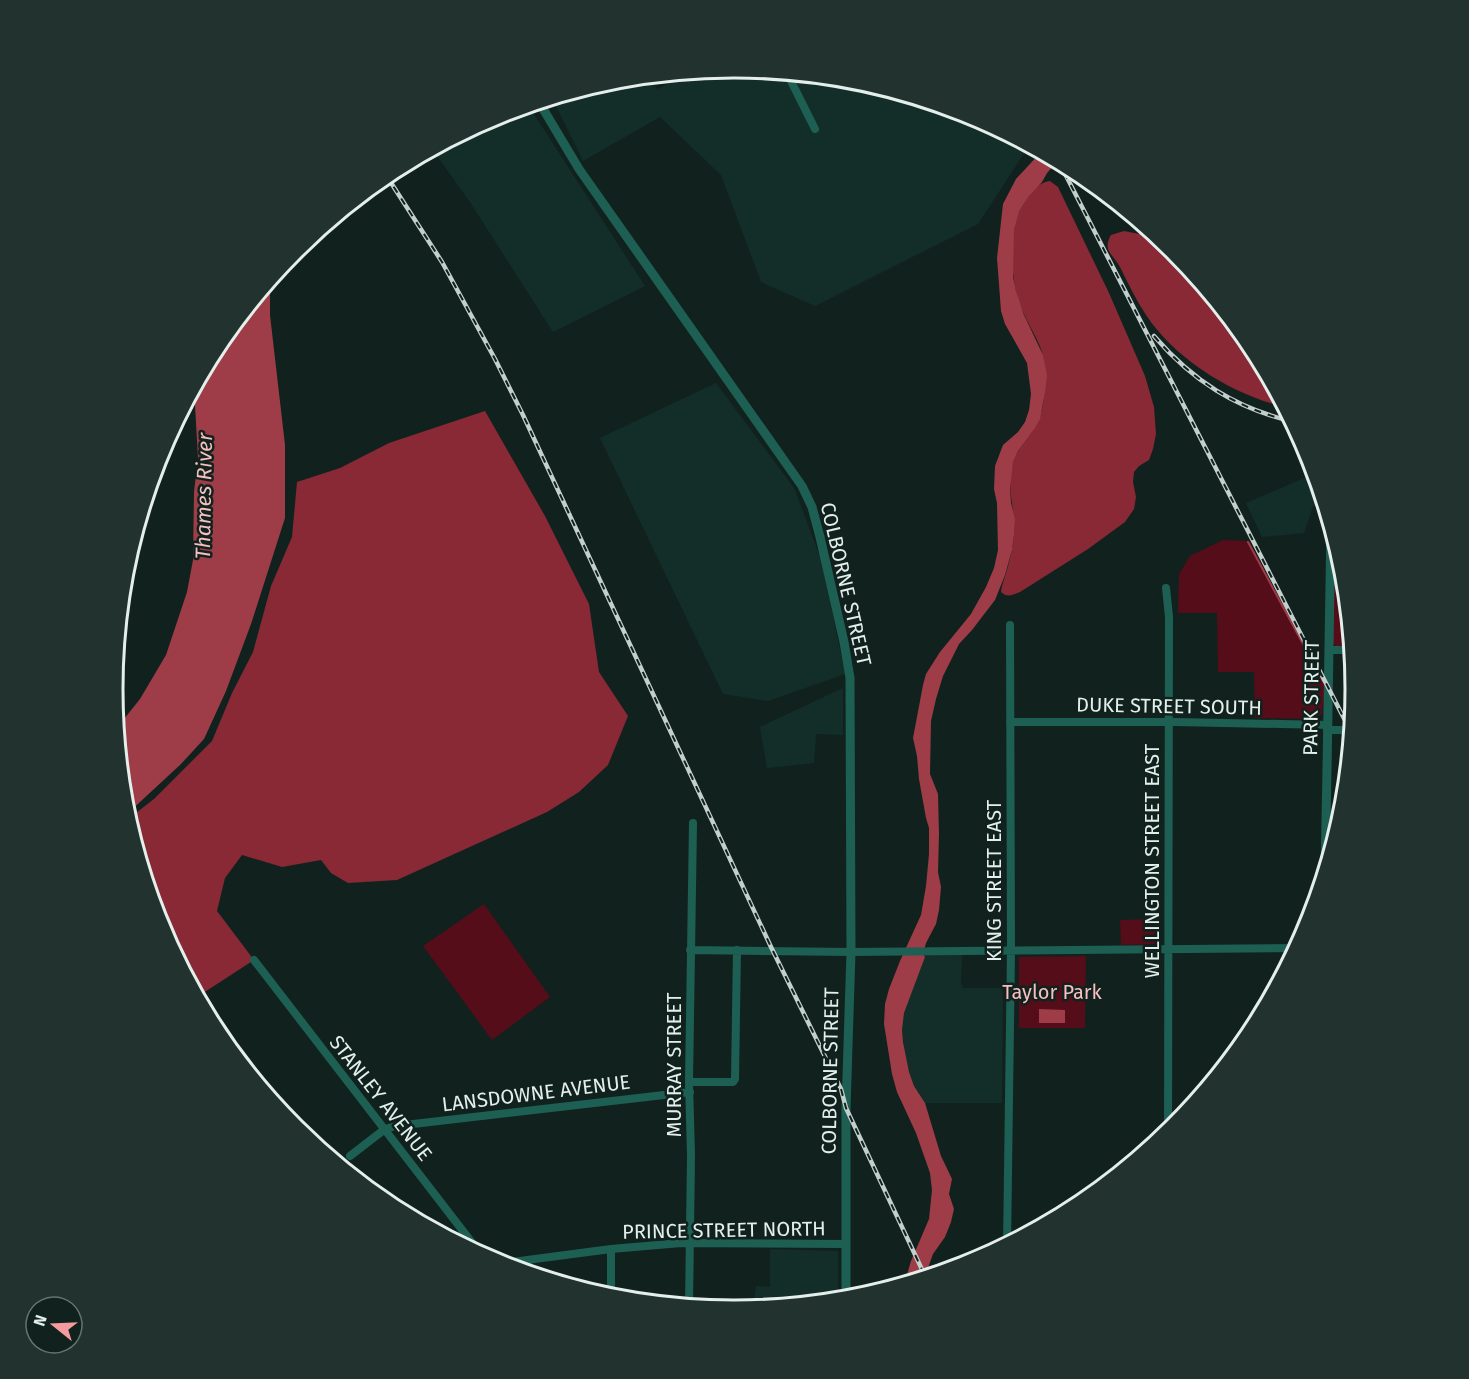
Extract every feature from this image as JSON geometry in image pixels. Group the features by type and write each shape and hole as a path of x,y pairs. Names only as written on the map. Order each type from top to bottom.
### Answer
{"street":[{"path":"791,81 815,129"},
{"name":"COLBORNE STREET","path":"543,109 579,169 802,486 812,507 844,642 850,678 851,952 846,1108 846,1290"},
{"name":"PARK STREET","path":"1326,845 1331,556"},
{"name":"WELLINGTON STREET EAST","path":"1166,588 1169,617 1168,1121"},
{"name":"KING STREET EAST","path":"1008,1236 1011,950 1010,625"},
{"path":"1330,650 1345,650"},
{"name":"DUKE STREET SOUTH","path":"1010,722 1169,722 1345,729"},
{"name":"MURRAY STREET","path":"689,1299 690,950 693,823"},
{"path":"690,950 851,952 1288,948"},
{"path":"689,1082 733,1082 735,1078 737,951"},
{"name":"STANLEY AVENUE","path":"254,960 471,1241"},
{"name":"LANSDOWNE AVENUE","path":"386,1129 690,1092"},
{"path":"350,1156 386,1129"},
{"name":"PRINCE STREET NORTH","path":"518,1261 611,1249 690,1243 845,1244"},
{"path":"611,1249 611,1288"},
{"path":"528,1260 528,1265"}],"shaded area":[{"path":"695,79 774,79 814,83 893,99 931,110 1025,152 978,224 815,306 761,282 721,175 660,117 583,161 555,105 653,83 657,89 675,81"},
{"path":"533,112 645,286 553,332 470,202 437,156 464,141"},
{"path":"1050,181 1058,187 1109,293 1145,376 1154,407 1156,434 1149,460 1134,472 1136,497 1134,509 1125,522 1088,549 1020,592 1008,595 1001,592 1014,534 1010,489 1011,471 1018,452 1039,420 1045,383 1042,351 1022,310 1015,288 1013,236 1020,209 1036,188"},
{"path":"1124,231 1142,234 1167,257 1220,317 1243,350 1275,404 1226,384 1189,361 1173,347 1142,309 1108,249 1111,235"},
{"path":"716,383 794,488 822,562 845,674 768,701 723,694 600,438"},
{"path":"485,411 545,516 589,604 599,672 628,716 608,765 579,792 547,812 397,880 348,883 331,873 321,860 282,867 242,855 225,878 217,911 254,960 204,993 186,960 155,886 136,813 154,799 212,741 232,693 253,652 271,586 292,537 297,482 340,468 389,443"},
{"path":"1308,477 1318,505 1313,506 1304,533 1262,537 1246,503"},
{"path":"843,688 843,735 816,734 814,763 767,768 760,727"},
{"path":"962,954 961,983 963,988 1003,988 1002,1103 925,1103 914,1086 906,1063 902,1030 904,1013 922,965 923,955"},
{"path":"770,1249 838,1251 838,1292 774,1300 745,1301 745,1298 754,1299 756,1286 770,1287"}],"green space":[{"path":"1223,540 1249,541 1325,683 1322,714 1315,719 1255,718 1254,672 1218,672 1217,613 1178,613 1179,574 1190,556"},
{"path":"1332,577 1335,577 1345,646 1337,647 1333,643"},
{"path":"484,904 550,997 492,1040 423,946"},
{"path":"1160,919 1161,944 1121,945 1120,920"},
{"name":"Taylor Park","path":"1086,956 1085,1028 1019,1028 1019,957"}],"water":[{"path":"1036,158 1052,167 1019,211 1014,230 1013,277 1016,291 1024,315 1043,355 1047,375 1040,419 1013,462 1010,488 1015,519 1014,535 1005,575 995,600 959,644 943,676 931,721 930,774 938,794 938,872 941,887 939,910 936,924 926,943 923,954 925,957 904,1013 902,1030 909,1072 914,1086 925,1103 941,1156 952,1179 949,1194 954,1209 945,1237 933,1254 927,1270 907,1276 929,1219 932,1190 930,1173 892,1074 884,1024 885,1004 900,961 921,915 926,886 929,828 913,738 923,685 926,674 940,652 971,614 994,568 998,550 997,503 994,489 995,466 1003,445 1018,432 1029,410 1031,394 1027,363 1005,324 1001,311 997,258 1003,204 1016,179"},
{"name":"Thames River","path":"270,292 270,315 285,445 285,518 251,624 226,691 204,739 135,807 128,769 124,719 140,699 166,655 187,592 193,560 194,492 198,458 195,403 226,350"},
{"path":"1039,1009 1065,1010 1065,1023 1039,1023"}],"waterway":[{"path":"1248,542 1323,681"}],"railway":[{"path":"1066,176 1345,721"},
{"path":"391,183 442,262 523,415 771,947 841,1089 846,1108 923,1271"},
{"path":"1154,336 1184,366 1217,391 1234,401 1283,419"}]}
